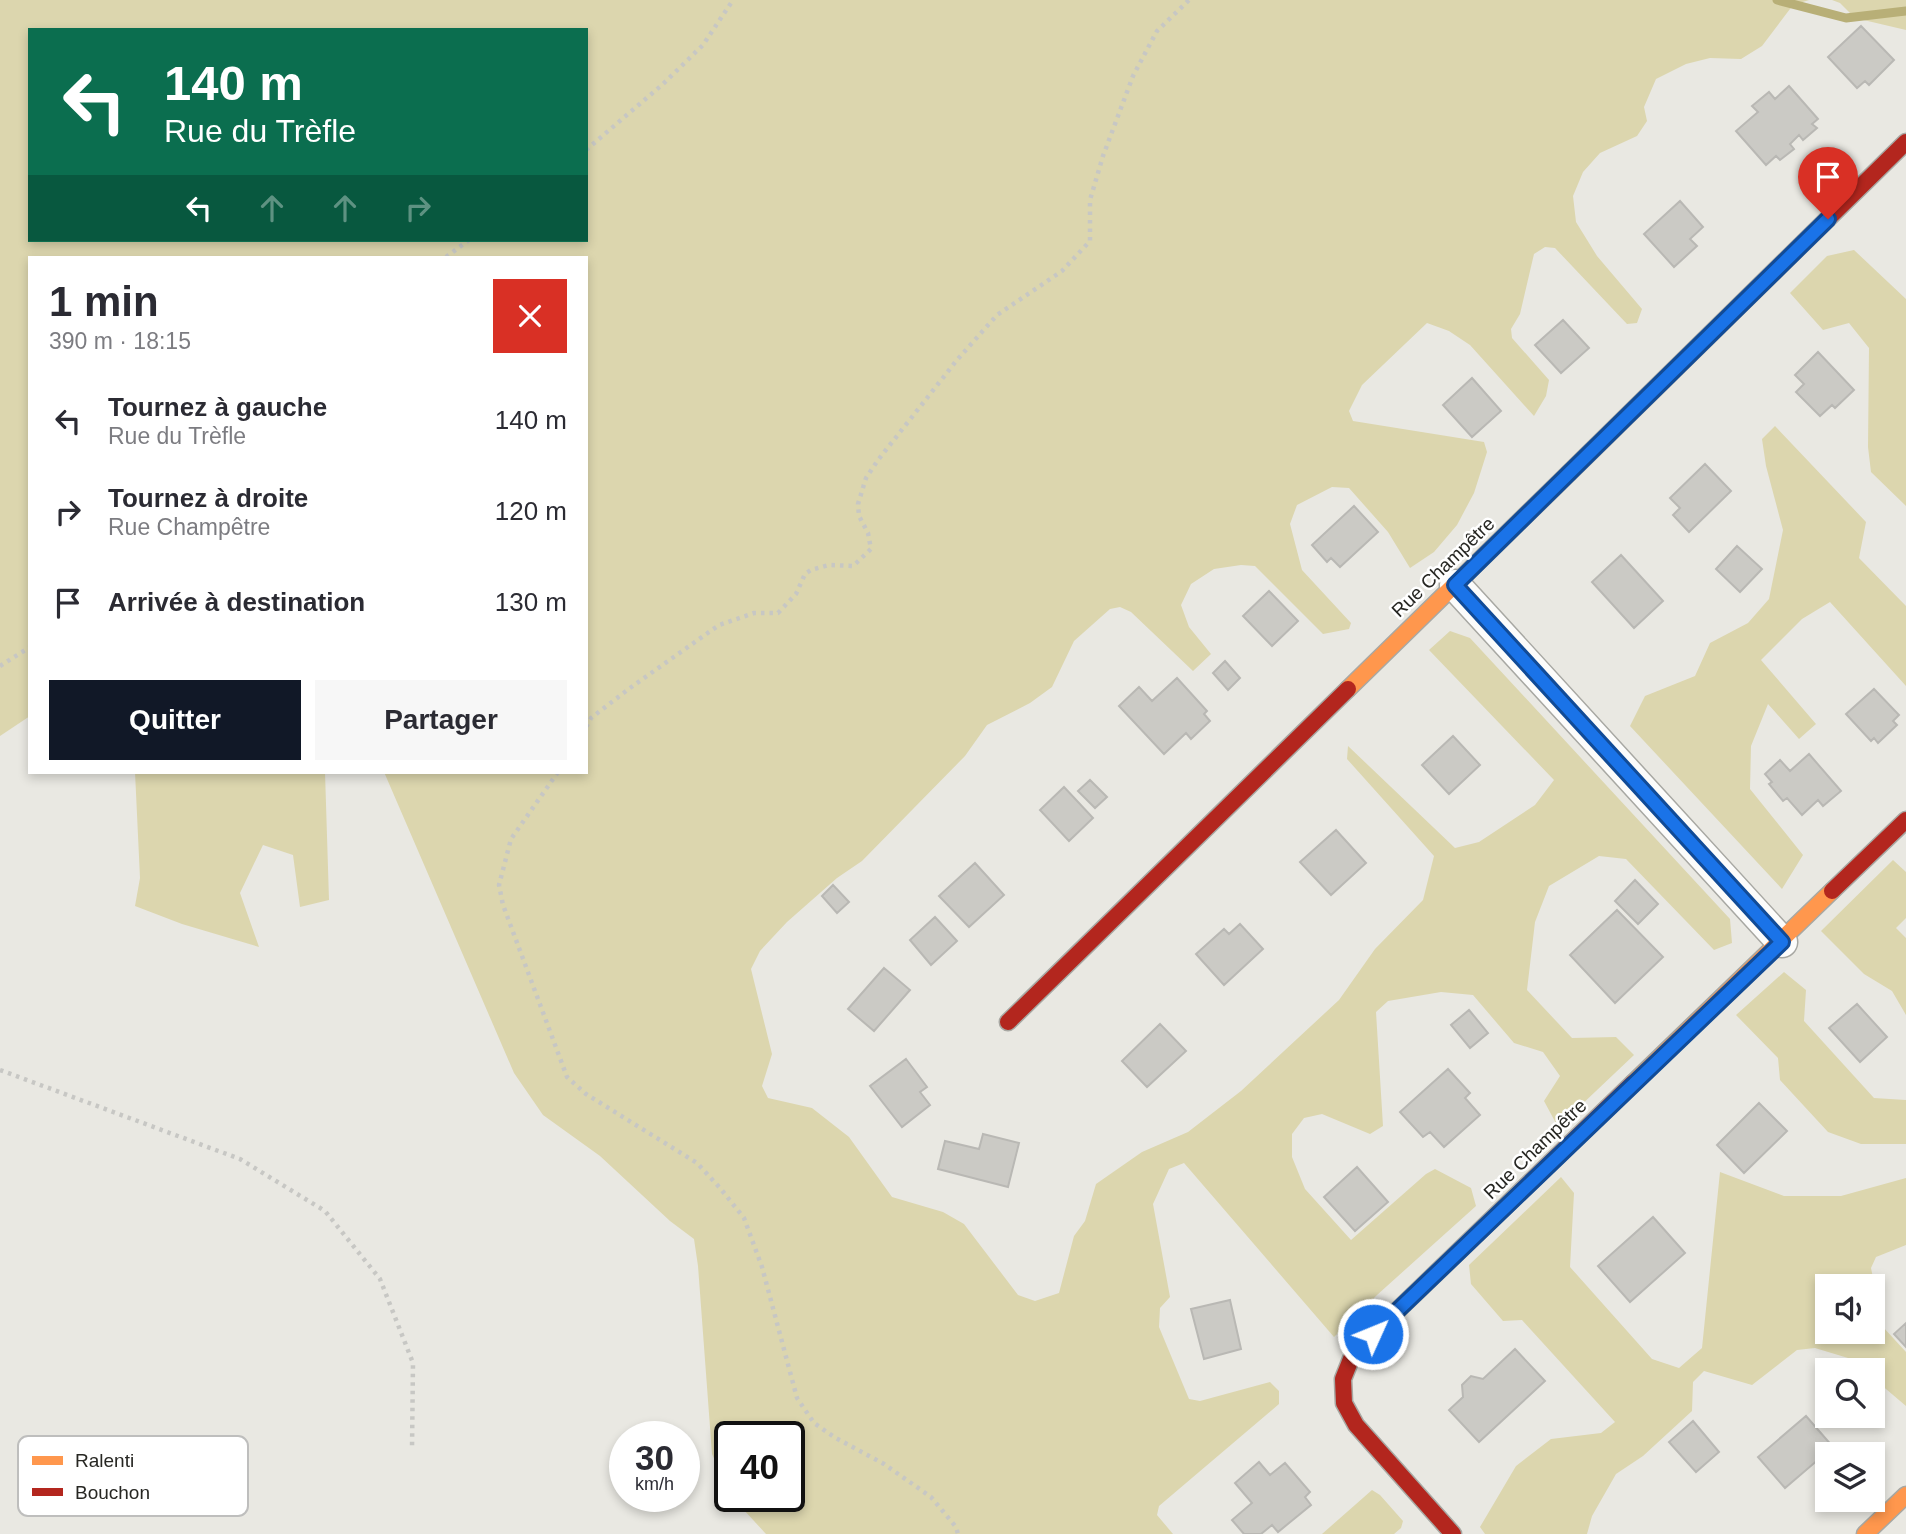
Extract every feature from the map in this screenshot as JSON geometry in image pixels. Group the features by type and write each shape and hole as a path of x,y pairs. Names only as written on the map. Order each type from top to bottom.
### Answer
{"street":[{"name":"Rue Champêtre","path":"1008,1022 1906,142"},
{"path":"1455,585 1782,942"},
{"name":"Rue Champêtre","path":"1453,1534 1356,1425 1344,1403 1343,1379 1350,1359 1906,820"},
{"path":"1865,1534 1906,1495"}],"path":[{"path":"588,148 663,85 703,45 733,0"},
{"path":"588,723 591,718 719,625 754,614 778,612 796,594 805,574 829,565 853,566 871,549 868,533 859,516 858,504 866,478 957,360 997,315 1062,271 1090,241 1090,200 1103,156 1133,76 1157,31 1189,0"},
{"path":"447,256 466,242"},
{"path":"0,666 28,648"},
{"path":"588,713 591,718"},
{"path":"557,774 511,839 499,885 503,905 567,1077 586,1094 697,1163 720,1188 744,1218 762,1267 797,1398 814,1423 884,1464 932,1497 956,1527 958,1534"},
{"path":"0,1070 240,1159 325,1211 380,1279 413,1363 412,1449"}],"shaded area":[{"path":"0,0 1809,0 1793,5 1762,46 1741,59 1710,58 1686,64 1656,79 1644,107 1647,121 1637,136 1600,153 1583,172 1573,196 1576,222 1597,256 1642,309 1637,323 1627,324 1555,248 1545,247 1534,254 1520,314 1511,329 1512,338 1549,380 1546,396 1534,416 1470,345 1449,331 1427,323 1362,385 1349,411 1353,421 1484,442 1487,452 1474,493 1457,525 1434,552 1410,568 1388,532 1349,488 1332,487 1297,505 1290,524 1302,570 1351,623 1349,629 1323,634 1255,566 1214,569 1191,584 1181,605 1189,627 1211,654 1193,671 1131,612 1120,607 1110,609 1074,641 1052,687 1030,703 987,725 965,756 862,861 837,878 787,922 760,951 751,969 772,1054 762,1086 768,1098 812,1108 849,1137 892,1197 943,1212 964,1224 1018,1295 1035,1301 1059,1293 1074,1236 1085,1221 1096,1184 1142,1152 1188,1132 1241,1091 1339,1000 1375,949 1423,900 1434,856 1347,759 1348,746 1455,848 1479,842 1535,805 1554,780 1429,650 1450,631 1470,638 1730,919 1732,943 1714,950 1626,859 1599,856 1549,886 1535,922 1527,990 1572,1038 1616,1037 1634,1055 1558,1127 1544,1101 1560,1076 1543,1052 1514,1043 1473,995 1441,992 1388,1001 1376,1012 1383,1126 1370,1134 1322,1114 1304,1118 1292,1134 1292,1157 1305,1189 1351,1240 1435,1169 1471,1188 1476,1206 1334,1337 1184,1163 1169,1169 1153,1204 1170,1297 1160,1308 1159,1327 1189,1399 1200,1401 1270,1382 1279,1391 1279,1404 1159,1506 1157,1515 1173,1534 766,1534 746,1512 805,1512 805,1421 714,1421 714,1458 694,1239 670,1221 600,1156 543,1115 514,1073 385,774 588,774 588,256 28,256 28,717 0,736"},
{"path":"1832,0 1906,0 1906,30 1855,18 1840,3"},
{"path":"1854,250 1906,299 1906,506 1871,472 1868,447 1869,348 1849,323 1823,330 1790,293 1827,256"},
{"path":"1775,426 1866,522 1859,558 1906,606 1906,686 1830,602 1802,619 1761,660 1816,724 1799,739 1768,704 1751,746 1750,789 1803,855 1782,889 1630,726 1645,696 1695,676 1710,643 1748,623 1769,599 1783,530 1766,466 1762,439"},
{"path":"135,774 325,774 329,900 300,907 293,855 263,845 240,893 259,947 182,924 135,906 140,878"},
{"path":"1893,860 1906,872 1906,918 1896,928 1906,938 1906,1015 1892,991 1864,974 1821,931"},
{"path":"1784,972 1806,990 1804,1021 1874,1098 1906,1100 1906,1144 1861,1144 1828,1132 1780,1080 1778,1058 1736,1015"},
{"path":"1720,1172 1784,1196 1841,1196 1906,1178 1906,1245 1876,1257 1871,1268 1872,1274 1815,1274 1815,1344 1885,1344 1885,1329 1906,1352 1906,1406 1885,1388 1885,1358 1848,1358 1815,1348 1797,1350 1752,1385 1704,1371 1693,1382 1692,1411 1643,1456 1616,1474 1592,1516 1587,1534 1485,1534 1480,1527 1516,1466 1551,1439 1601,1433 1615,1422 1522,1320 1503,1321 1471,1284 1469,1265 1561,1177 1574,1193 1570,1267 1652,1359 1679,1368 1702,1348"},
{"path":"1372,1490 1380,1495 1403,1521 1401,1528 1394,1534 1322,1534"}],"building":[{"path":"1861,26 1894,60 1869,85 1865,81 1857,88 1828,57"},
{"path":"1789,86 1818,119 1812,124 1817,128 1803,140 1799,135 1790,144 1794,149 1780,160 1776,156 1766,165 1736,131 1758,112 1752,106 1769,92 1775,99"},
{"path":"1680,201 1703,227 1690,239 1697,246 1674,267 1644,234"},
{"path":"1563,320 1589,348 1561,373 1535,345"},
{"path":"1818,352 1854,390 1835,408 1832,405 1820,416 1796,392 1804,384 1795,375"},
{"path":"1472,378 1501,411 1472,437 1443,405"},
{"path":"1705,464 1731,491 1689,532 1673,515 1680,508 1670,498"},
{"path":"1354,506 1378,532 1340,567 1331,558 1327,562 1312,545"},
{"path":"1737,546 1762,569 1740,592 1716,569"},
{"path":"1621,555 1663,601 1634,628 1592,582"},
{"path":"1269,591 1298,621 1272,646 1243,616"},
{"path":"1225,661 1240,678 1228,690 1213,673"},
{"path":"1177,678 1207,711 1204,714 1210,721 1191,739 1186,733 1164,754 1119,706 1139,687 1152,701"},
{"path":"1874,689 1899,715 1893,721 1897,725 1878,743 1874,738 1871,741 1846,714"},
{"path":"1453,736 1480,765 1449,794 1422,765"},
{"path":"1809,754 1841,791 1823,806 1818,800 1802,815 1787,798 1783,801 1769,784 1772,782 1765,774 1780,760 1790,771"},
{"path":"1090,780 1107,797 1095,808 1078,791"},
{"path":"1064,787 1093,818 1069,841 1040,810"},
{"path":"1336,830 1366,863 1331,895 1300,862"},
{"path":"975,863 1004,895 969,927 939,896"},
{"path":"1635,880 1658,904 1638,924 1615,901"},
{"path":"833,885 849,902 837,913 822,896"},
{"path":"1617,910 1663,957 1615,1003 1570,955"},
{"path":"935,917 957,941 931,965 910,940"},
{"path":"1240,924 1263,949 1224,985 1196,954 1224,929 1229,934"},
{"path":"884,968 910,990 874,1031 848,1009"},
{"path":"1857,1004 1887,1037 1860,1062 1829,1028"},
{"path":"1469,1010 1488,1033 1470,1048 1451,1025"},
{"path":"1160,1024 1186,1051 1147,1087 1122,1061"},
{"path":"906,1059 927,1087 920,1092 930,1105 902,1127 870,1086"},
{"path":"1448,1069 1470,1093 1465,1098 1480,1115 1444,1147 1430,1132 1423,1137 1400,1112"},
{"path":"1759,1103 1787,1131 1744,1173 1717,1145"},
{"path":"983,1134 1019,1143 1008,1187 938,1169 945,1141 979,1149"},
{"path":"1357,1167 1388,1202 1355,1231 1324,1197"},
{"path":"1653,1217 1685,1253 1630,1302 1598,1266"},
{"path":"1230,1300 1241,1349 1204,1359 1191,1309"},
{"path":"1906,1323 1906,1347 1894,1334"},
{"path":"1515,1349 1545,1381 1479,1442 1449,1410 1463,1397 1462,1385 1471,1376 1483,1379"},
{"path":"1806,1416 1829,1442 1815,1442 1815,1462 1785,1488 1758,1457"},
{"path":"1693,1421 1719,1452 1696,1472 1669,1442"},
{"path":"1259,1462 1270,1475 1285,1463 1310,1492 1305,1497 1311,1505 1278,1532 1272,1525 1261,1534 1244,1534 1232,1520 1252,1503 1235,1483"}],"waterway":[{"path":"1777,0 1846,18 1906,11"}],"traffic: slow":[{"path":"1348,689 1569,473"},
{"path":"1633,1083 1832,891"},
{"path":"1865,1534 1906,1495"}],"traffic: jam":[{"path":"1569,473 1906,142"},
{"path":"1008,1022 1348,689"},
{"path":"1832,891 1906,820"},
{"path":"1453,1534 1356,1425 1344,1403 1343,1379 1351,1359 1373,1334 1633,1083"}],"route":[{"path":"1373,1334 1782,942 1455,585 1828,219"}]}
